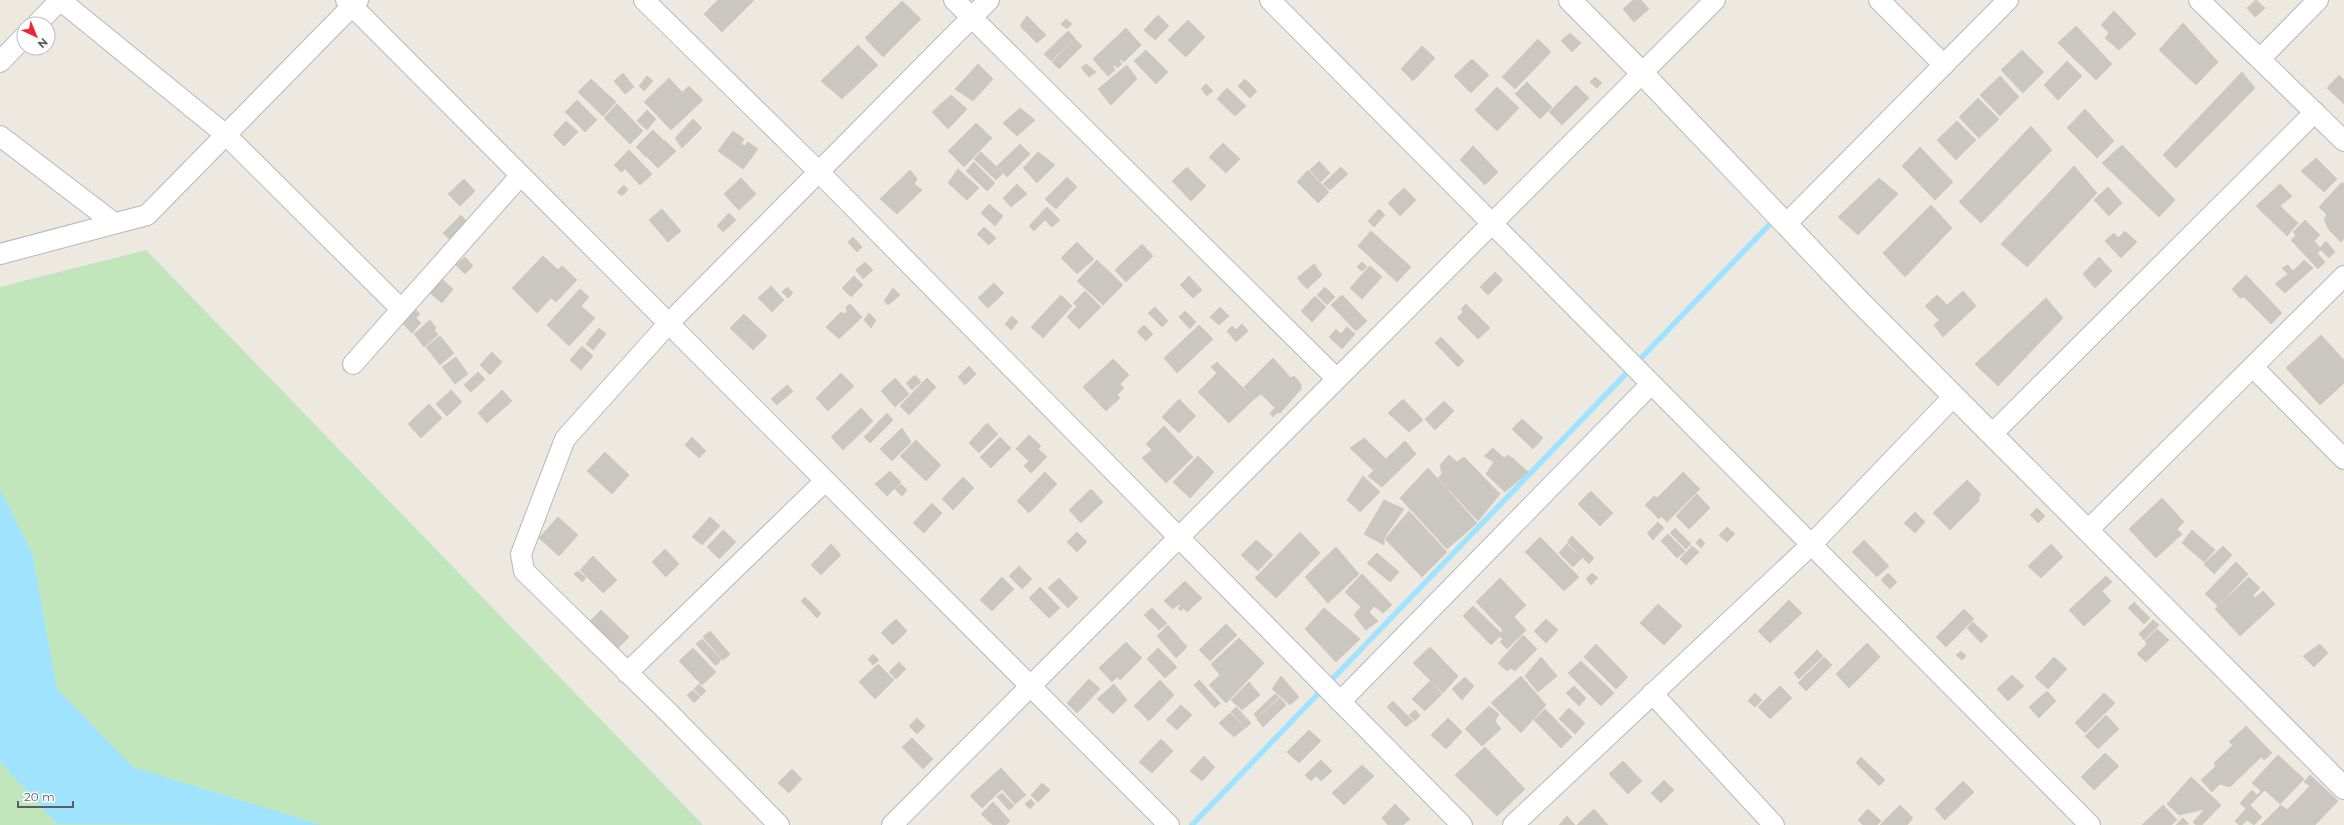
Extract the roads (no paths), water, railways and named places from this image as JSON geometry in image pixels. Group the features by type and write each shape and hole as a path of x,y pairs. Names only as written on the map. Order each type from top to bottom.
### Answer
{"street":[{"path":"45,16 60,0 226,135 401,309"},
{"path":"954,0 1336,379"},
{"path":"779,825 524,571 521,554 565,439 668,324 989,0"},
{"path":"1270,0 2090,825"},
{"path":"1570,0 1642,72 1786,224 1954,396 2344,788"},
{"path":"892,825 1715,0"},
{"path":"1879,0 1944,65"},
{"path":"1786,224 2008,0"},
{"path":"2199,0 2261,58 2344,141"},
{"path":"2261,58 2318,0"},
{"path":"0,254 147,215 226,135 352,2 520,176 1169,825"},
{"path":"655,4 1178,538 1462,825"},
{"path":"0,62 16,46"},
{"path":"1992,434 2315,112"},
{"path":"0,136 114,223"},
{"path":"353,364 520,176"},
{"path":"2088,530 2344,276"},
{"path":"2253,367 2344,459"},
{"path":"1340,702 1651,384"},
{"path":"1513,825 1812,544 1954,396"},
{"path":"627,673 824,481"},
{"path":"1652,693 1774,825"}],"water":[{"path":"0,489 32,553 57,689 133,767 321,825 57,824 0,762"}],"waterway":[{"path":"1192,825 1768,226"}]}
